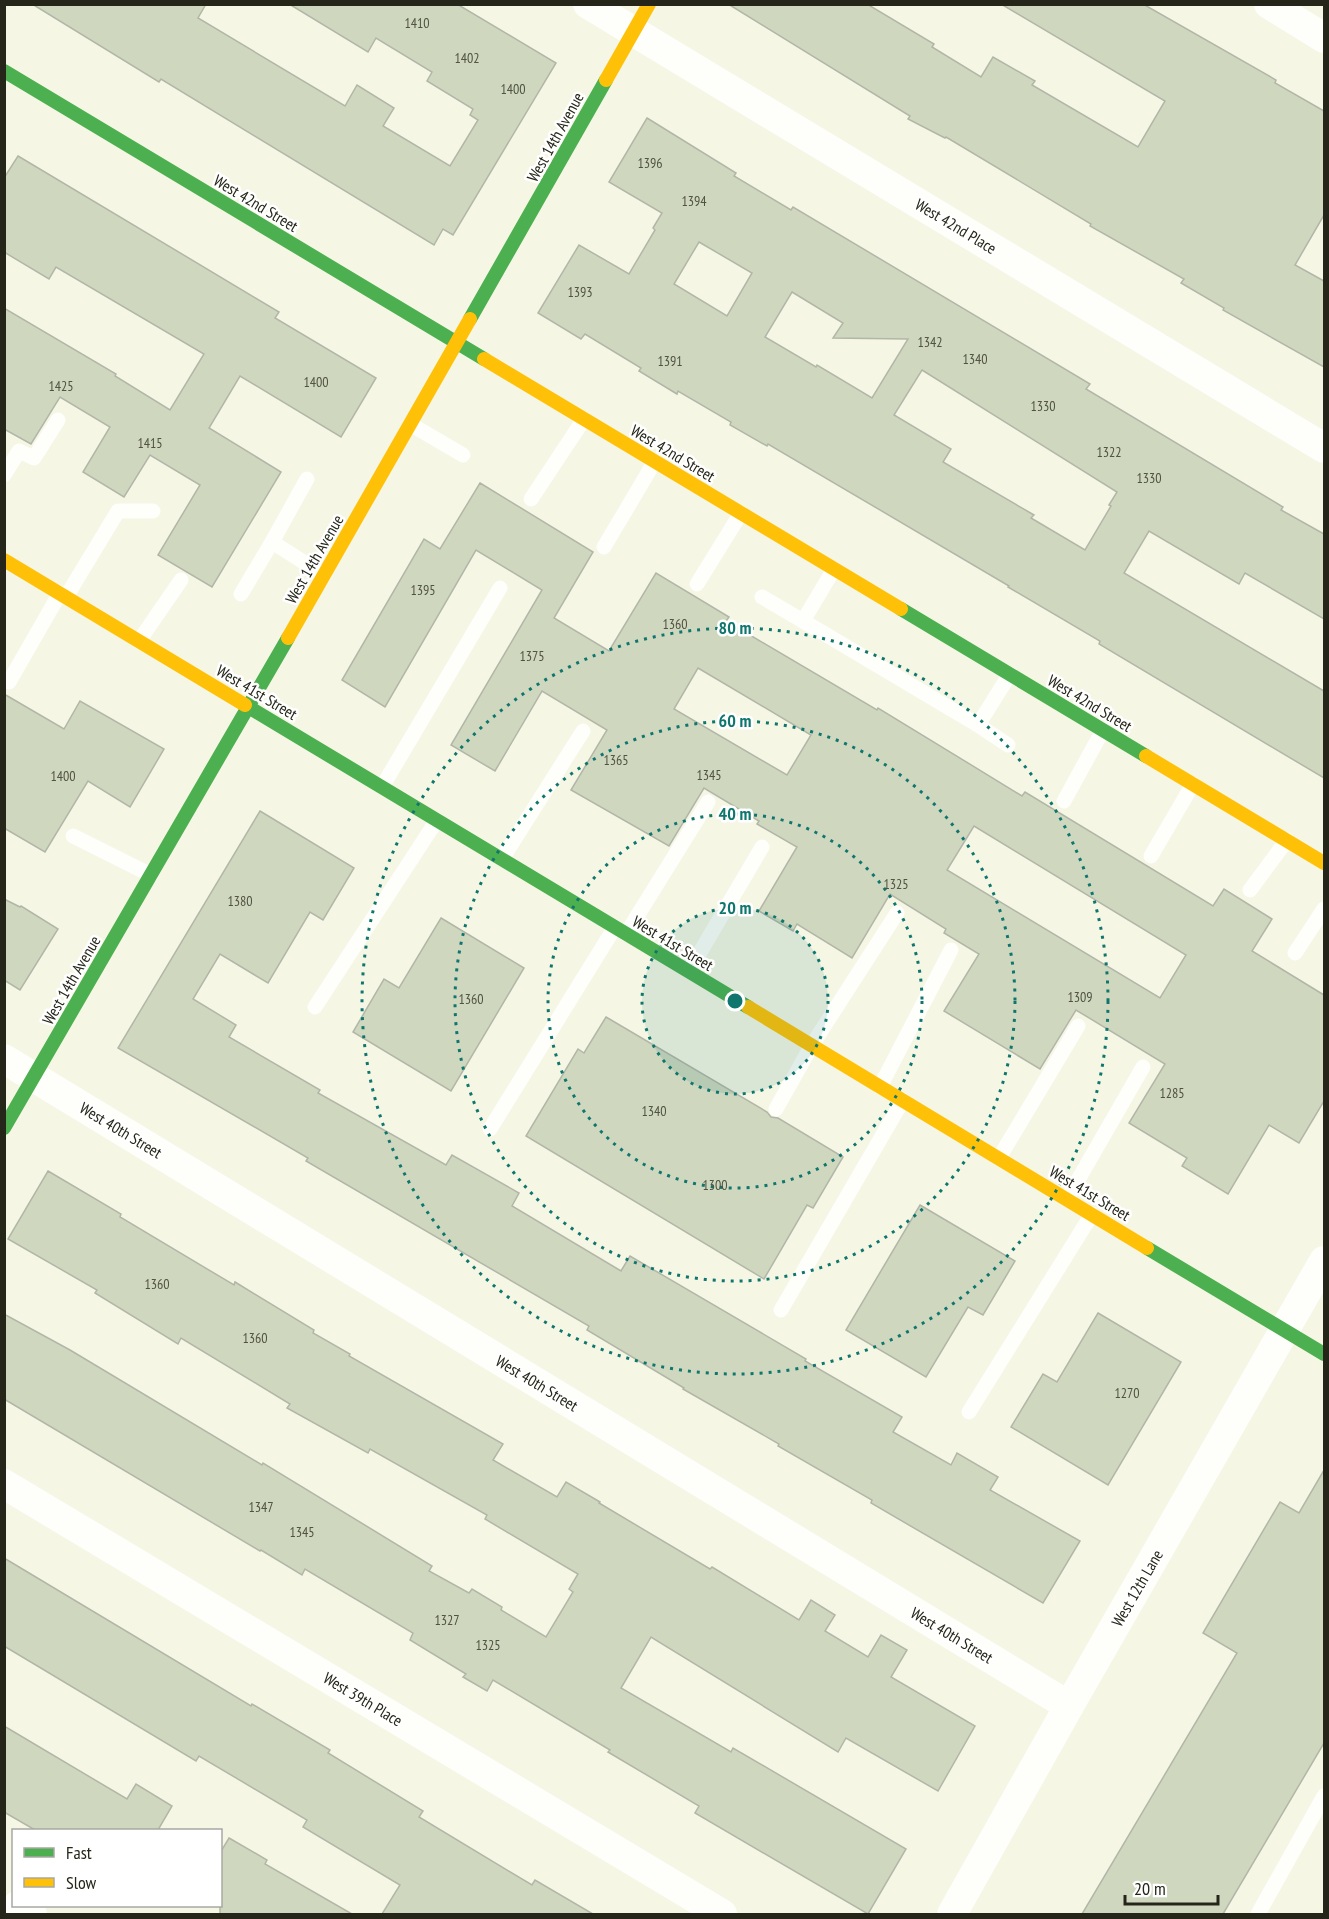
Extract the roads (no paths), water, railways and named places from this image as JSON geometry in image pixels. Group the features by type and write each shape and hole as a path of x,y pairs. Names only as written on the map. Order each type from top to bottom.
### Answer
{"street":[{"name":"West 42nd Place","path":"588,4 1324,448"},
{"name":"West 14th Avenue","path":"4,1128 249,707 649,4"},
{"path":"1269,4 1324,38"},
{"name":"West 42nd Street","path":"4,71 1324,863"},
{"name":"West 41st Street","path":"4,560 1324,1354"},
{"name":"West 40th Street","path":"4,1059 1069,1706"},
{"name":"West 12th Lane","path":"952,1914 1324,1261"},
{"name":"West 39th Place","path":"4,1484 722,1914"}],"lane":[{"path":"531,499 584,419"},
{"path":"4,475 19,451 34,458 58,420"},
{"path":"410,424 463,456"},
{"path":"604,547 655,461"},
{"path":"241,594 307,479"},
{"path":"9,682 118,511 153,511"},
{"path":"697,584 741,513"},
{"path":"272,542 324,575"},
{"path":"803,621 834,568"},
{"path":"139,641 181,580"},
{"path":"382,787 500,588"},
{"path":"762,597 1008,744"},
{"path":"978,725 1010,674"},
{"path":"1064,801 1103,730"},
{"path":"502,859 583,731"},
{"path":"1151,856 1193,784"},
{"path":"490,1129 708,802"},
{"path":"315,1007 437,820"},
{"path":"73,836 151,875"},
{"path":"1250,890 1287,840"},
{"path":"689,971 762,847"},
{"path":"1295,953 1324,909"},
{"path":"776,1109 812,1045 897,914"},
{"path":"880,1087 951,950"},
{"path":"999,1158 1078,1026"},
{"path":"1067,1199 1143,1067"},
{"path":"781,1310 903,1100"},
{"path":"969,1412 1092,1214"},
{"path":"1258,1914 1324,1796"}]}
